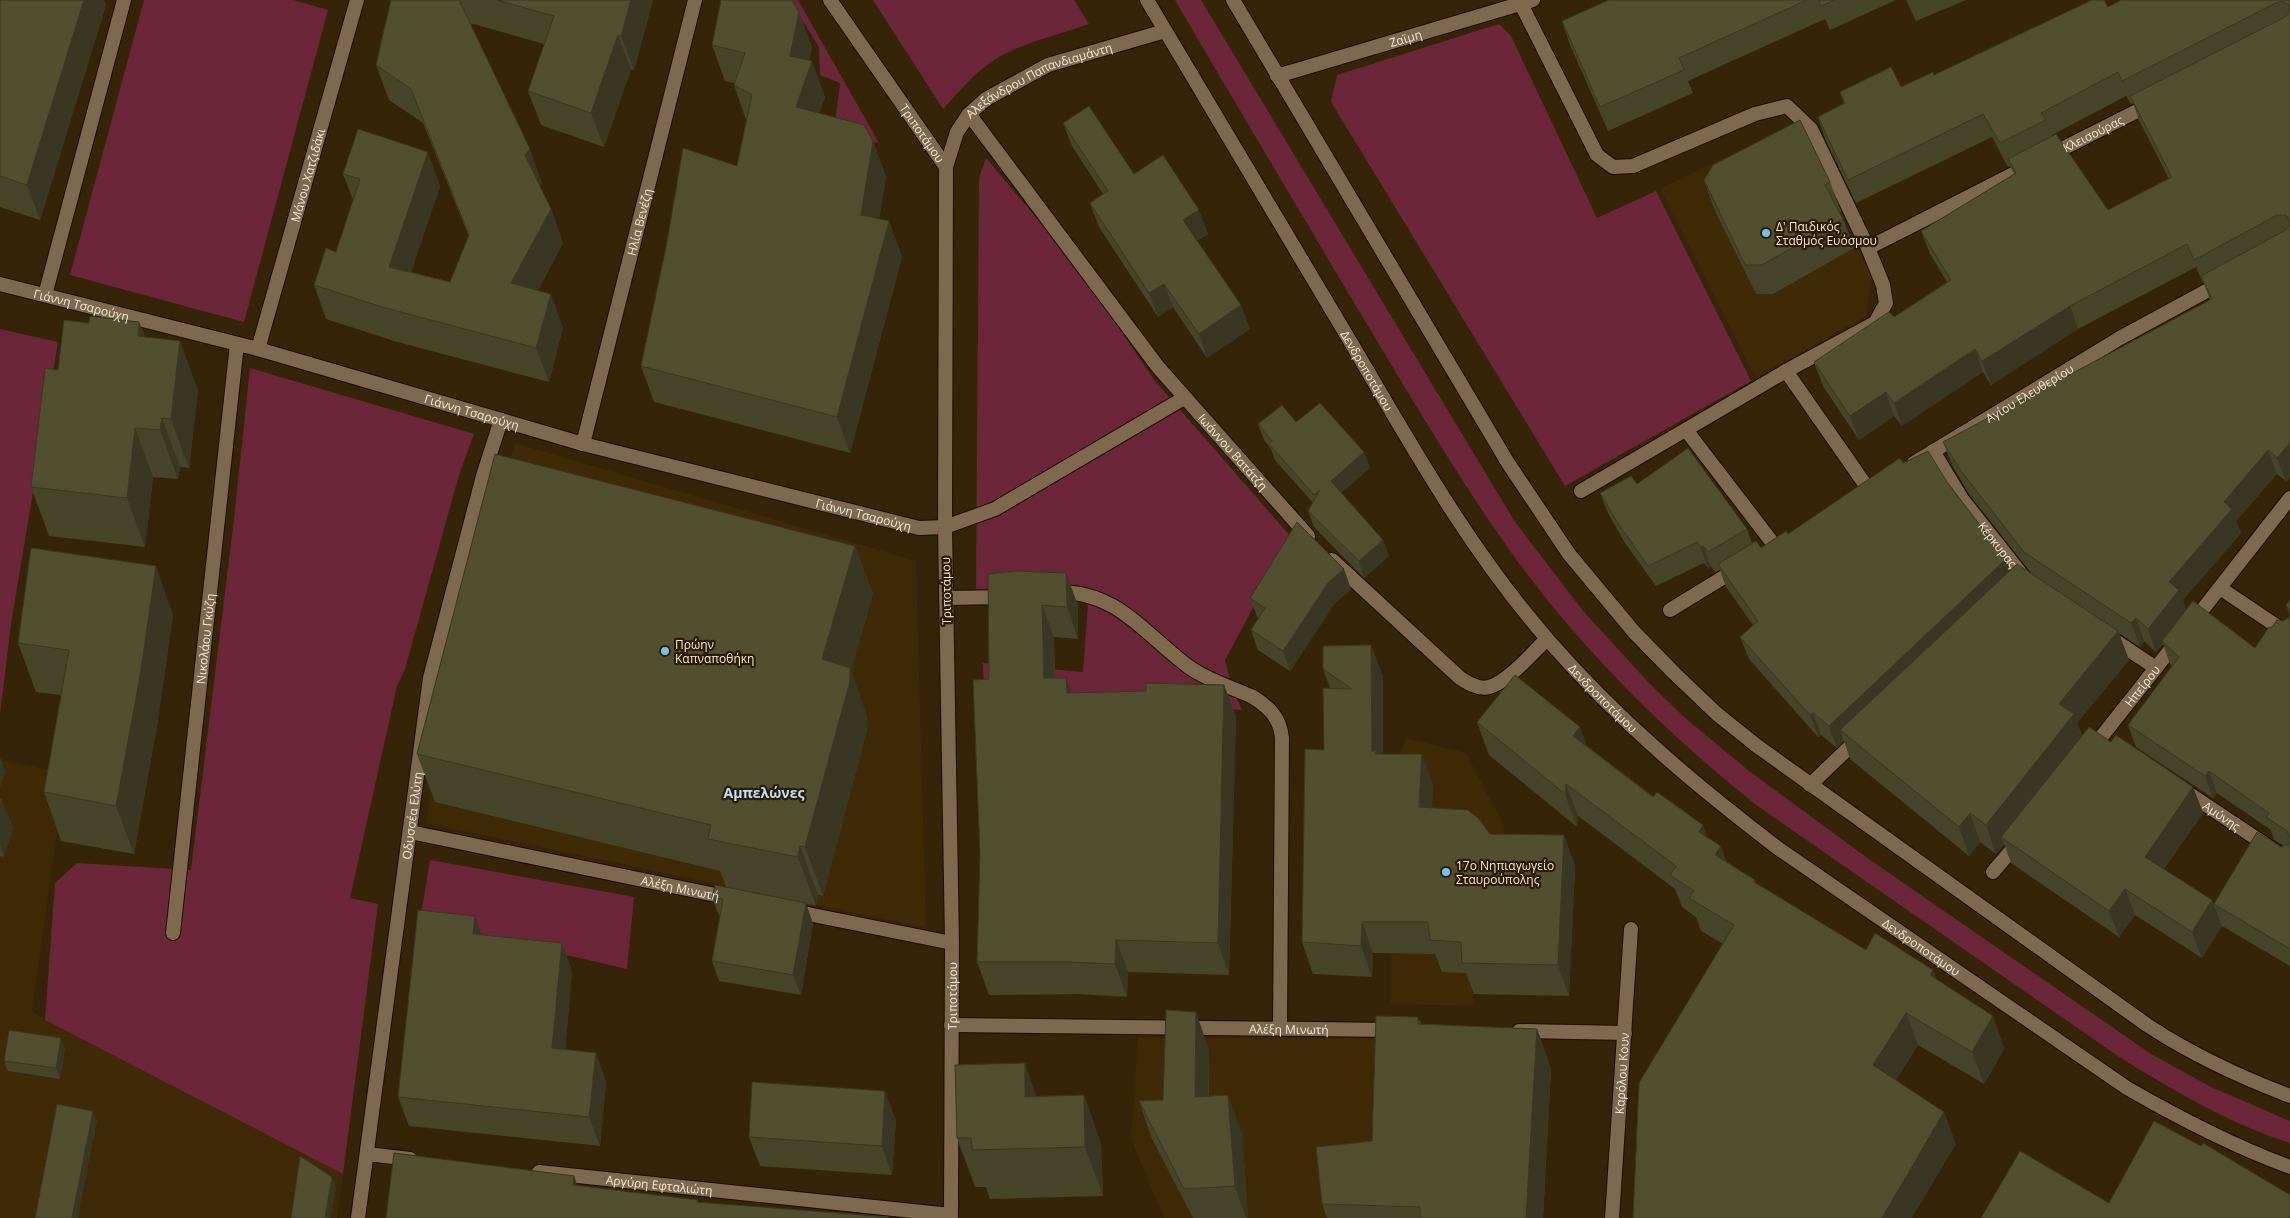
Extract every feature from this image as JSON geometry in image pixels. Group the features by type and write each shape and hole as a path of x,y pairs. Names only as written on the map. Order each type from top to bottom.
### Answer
{"street":[{"path":"45,295 124,0"},
{"name":"Μάνου Χατζιδάκι","path":"258,349 357,0"},
{"name":"Ηλία Βενέζη","path":"583,444 695,0"},
{"name":"Τριποτάμου","path":"830,0 946,167 945,527 952,943 951,1217"},
{"name":"Δενδροποτάμου","path":"1147,0 1398,423 1498,577 1547,638 1632,729 1725,808 1779,849 2127,1088 2184,1120 2290,1167"},
{"path":"1233,0 1508,463 1569,554 1634,632 1717,714 1810,785 2154,1030 2175,1043 2233,1072 2290,1096"},
{"path":"1527,2 1597,156 1614,168 1634,166 1755,114 1787,106 1811,129 1868,248 1883,285 1886,303 1875,323 1786,371 1581,491"},
{"name":"Ζαϊμη","path":"1278,76 1527,2"},
{"name":"Αλεξάνδρου Παπανδιαμάντη","path":"946,167 957,132 969,114 986,99 1048,64 1165,31"},
{"name":"Κλεισούρας","path":"1868,248 2167,96"},
{"name":"Ιωάννου Βατάτζη","path":"969,114 1158,367 1299,527 1377,602 1466,682 1481,688 1494,685 1547,638"},
{"name":"Αγίου Ελευθερίου","path":"1901,471 2120,338 2239,274"},
{"name":"Γιάννη Τσαρούχη","path":"0,284 258,349 583,444 919,528 945,527 1002,505 1184,398"},
{"name":"Νικολάου Γκύζη","path":"173,933 237,344"},
{"path":"1786,371 1864,492 1885,480"},
{"name":"Οδυσσέα Ελύτη","path":"358,1218 430,678 483,476 502,420"},
{"path":"1686,430 1775,546"},
{"name":"Κέρκυρας","path":"1933,451 1962,499 2028,586"},
{"name":"Ηπείρου","path":"2084,758 2107,738 2156,668 2290,498"},
{"path":"1670,610 1751,561"},
{"path":"2220,588 2290,634"},
{"path":"1041,593 1058,591 1094,596 1136,620 1186,666 1253,697 1263,704 1277,719 1282,738 1280,1028"},
{"path":"946,598 998,598 1024,595"},
{"path":"2100,630 2156,668"},
{"path":"1810,785 1868,731"},
{"name":"Αμύνης","path":"2168,779 2290,861"},
{"path":"1993,872 2030,827"},
{"name":"Αλέξη Μινωτή","path":"410,832 747,901"},
{"path":"777,907 952,943"},
{"name":"Καρόλου Κουν","path":"1612,1218 1631,929"},
{"name":"Αλέξη Μινωτή","path":"951,1025 1412,1030"},
{"path":"1509,1031 1625,1033"},
{"path":"367,1154 426,1160"},
{"name":"Αργύρη Εφταλιώτη","path":"525,1171 951,1217"}],"shaded area":[{"path":"144,0 293,0 328,10 244,322 70,275"},
{"path":"793,0 798,0 879,143 834,133 840,83 820,75 819,47 796,10"},
{"path":"873,0 1074,0 1089,24 1028,44 994,60 973,77 943,109"},
{"path":"1175,0 1201,0 1515,522 1584,612 1649,683 1684,717 1749,771 1866,857 2151,1054 2211,1087 2290,1121 2290,1143 2244,1126 2200,1104 2115,1054 1759,807 1690,749 1626,688 1565,622 1537,587 1466,486 1344,286"},
{"path":"1499,24 1511,36 1597,218 1656,191 1751,381 1565,486 1331,102 1337,75"},
{"name":"Δ' Παιδικός Σταθμός Ευόσμου","path":"1795,123 1872,277 1866,316 1755,378 1660,189"},
{"path":"986,158 1075,264 1155,381 1291,537 1225,660 1232,688 1242,710 1180,704 985,712 983,663 1083,672 1088,603 976,597 979,178"},
{"path":"0,329 58,342 11,624 0,714"},
{"path":"250,368 474,434 459,475 405,669 397,686 350,898 378,904 343,1174 45,1020 55,883 77,863 191,870 234,519"},
{"name":"Πρώην Καπναποθήκη","path":"515,443 916,561 926,928 426,823 457,631"},
{"name":"17ο Νηπιαγωγείο Σταυρούπολης","path":"1406,738 1466,753 1504,826 1498,918 1474,994 1473,1006 1391,1004 1392,775"},
{"path":"0,760 65,773 32,1011 45,1020 343,1174 337,1218 0,1218"},
{"path":"430,860 634,897 627,969 420,921"},
{"path":"1138,1038 1433,1039 1428,1218 1164,1218 1131,1139"}],"building":[{"path":"0,0 84,0 27,185 0,176"},
{"path":"391,0 459,0 530,149 525,155 551,209 511,283 551,294 536,348 382,307 314,285 326,248 336,252 360,179 343,174 358,129 428,152 389,267 450,282 469,235 411,89 376,65"},
{"path":"497,0 631,0 621,36 618,35 591,113 528,91 554,16"},
{"path":"721,0 792,0 799,12 790,56 812,61 796,107 864,125 873,141 861,215 889,221 837,417 641,366 667,242 683,148 737,166 752,95 734,85 745,53 712,45"},
{"path":"1609,0 1807,0 1679,58 1684,70 1600,107 1562,21"},
{"path":"1819,0 1835,0 1821,6"},
{"path":"2092,0 2104,0 2108,7 2121,0 2290,0 2290,10 2289,5 2282,1 2278,2 2122,81 2118,72 2041,113 2046,120 2000,143 1983,114 1848,180 1818,117 1845,103 1840,92 1891,67 1901,87 1933,72 1934,75"},
{"path":"2290,11 2290,223 2286,215 2277,215 2194,260 2187,244 2070,306 1982,361 1975,349 1894,403 1886,392 1850,416 1814,362 1889,312 1894,317 1951,280 1921,231 2016,173 2008,159 2056,134 2108,210 2172,177 2130,96 2285,17"},
{"path":"1089,106 1134,174 1163,155 1199,210 1183,220 1241,305 1199,334 1164,284 1149,293 1090,203 1108,191 1063,123"},
{"path":"1800,120 1830,182 1825,185 1843,219 1762,265 1745,265 1704,180 1713,165"},
{"path":"2290,224 2290,443 2277,458 2268,450 2224,502 2232,509 2169,582 2179,590 2148,629 2136,618 2131,623 2024,552 1961,471 1943,442 2212,299 2201,276 2286,230"},
{"path":"90,316 139,322 138,336 180,341 171,419 162,418 160,430 135,428 127,498 31,487 45,368 58,370 64,320 89,323"},
{"path":"1320,403 1364,452 1331,481 1383,540 1359,561 1308,511 1320,490 1314,495 1269,444 1272,441 1258,424 1282,405 1296,422"},
{"path":"1688,448 1747,529 1708,552 1703,546 1701,548 1697,542 1648,566 1600,493 1631,476 1637,484"},
{"path":"1928,451 1947,482 2006,559 1829,726 1813,713 1810,715 1740,637 1758,621 1718,564 1756,541 1761,548 1786,531 1788,534 1900,458 1903,463"},
{"name":"Πρώην Καπναποθήκη","path":"495,454 855,546 822,659 850,668 850,681 805,847 800,846 798,857 708,839 711,825 417,754"},
{"path":"1297,522 1344,569 1328,583 1283,651 1251,630 1265,608 1250,598"},
{"path":"31,548 156,566 140,677 116,806 44,792 69,650 18,643"},
{"path":"2017,564 2118,631 2059,704 2074,714 1986,825 1970,813 1959,827 1840,730"},
{"path":"1016,571 1066,573 1067,607 1042,605 1044,678 1066,678 1067,693 1146,691 1146,683 1224,685 1218,943 1116,940 1115,964 977,962 980,854 973,680 989,679 988,574"},
{"path":"2290,600 2290,612 2286,605"},
{"path":"2193,601 2255,648 2269,627 2271,628 2277,620 2282,621 2289,618 2290,615 2290,838 2287,831 2266,817 2269,813 2209,771 2205,776 2128,725 2179,657 2162,641"},
{"path":"1371,645 1372,751 1376,751 1376,754 1422,754 1419,807 1468,810 1479,819 1490,834 1564,835 1558,965 1462,963 1461,942 1430,940 1428,922 1362,922 1361,946 1302,942 1305,749 1324,750 1323,688 1352,689 1323,669 1323,646"},
{"path":"1515,675 1580,727 1573,736 1653,797 1657,792 1703,825 1699,832 1721,846 1715,855 1755,880 1754,882 1866,950 1875,933 1933,970 1930,975 1993,1016 1972,1052 1906,1013 1873,1065 1944,1112 1882,1218 1633,1218 1639,1083 1734,925 1689,898 1694,891 1670,875 1676,866 1566,784 1565,794 1477,722"},
{"path":"2089,727 2111,742 2116,735 2193,787 2145,857 2212,900 2192,932 2125,889 2109,911 2001,837"},
{"path":"2257,832 2281,847 2289,844 2290,841 2290,949 2214,904"},
{"path":"715,885 806,903 793,975 712,961 723,899 712,898"},
{"path":"418,910 475,916 473,934 562,943 552,1048 596,1053 589,1117 398,1097"},
{"path":"1166,1010 1196,1012 1195,1097 1228,1095 1235,1186 1184,1189 1139,1101 1163,1100"},
{"path":"1376,1016 1418,1017 1418,1024 1537,1029 1526,1218 1420,1218 1420,1207 1322,1204 1316,1147 1372,1141"},
{"path":"9,1030 61,1038 56,1068 4,1061"},
{"path":"1025,1063 1025,1097 1084,1095 1085,1147 972,1150 971,1138 957,1138 955,1065"},
{"path":"752,1082 885,1091 882,1146 749,1137"},
{"path":"57,1104 93,1111 72,1218 35,1218"},
{"path":"2154,1121 2201,1146 2203,1143 2290,1195 2290,1218 1981,1218 2020,1151 2109,1203"},
{"path":"394,1153 574,1176 573,1185 698,1200 697,1202 889,1217 386,1218"},
{"path":"300,1156 332,1177 325,1218 291,1218"}],"place":[{"name":"Δ' Παιδικός Σταθμός Ευόσμου","path":"1766,233"},
{"name":"Πρώην Καπναποθήκη","path":"665,651"},
{"name":"17ο Νηπιαγωγείο Σταυρούπολης","path":"1446,872"}],"district":[{"name":"Αμπελώνες","path":"764,792"}]}
